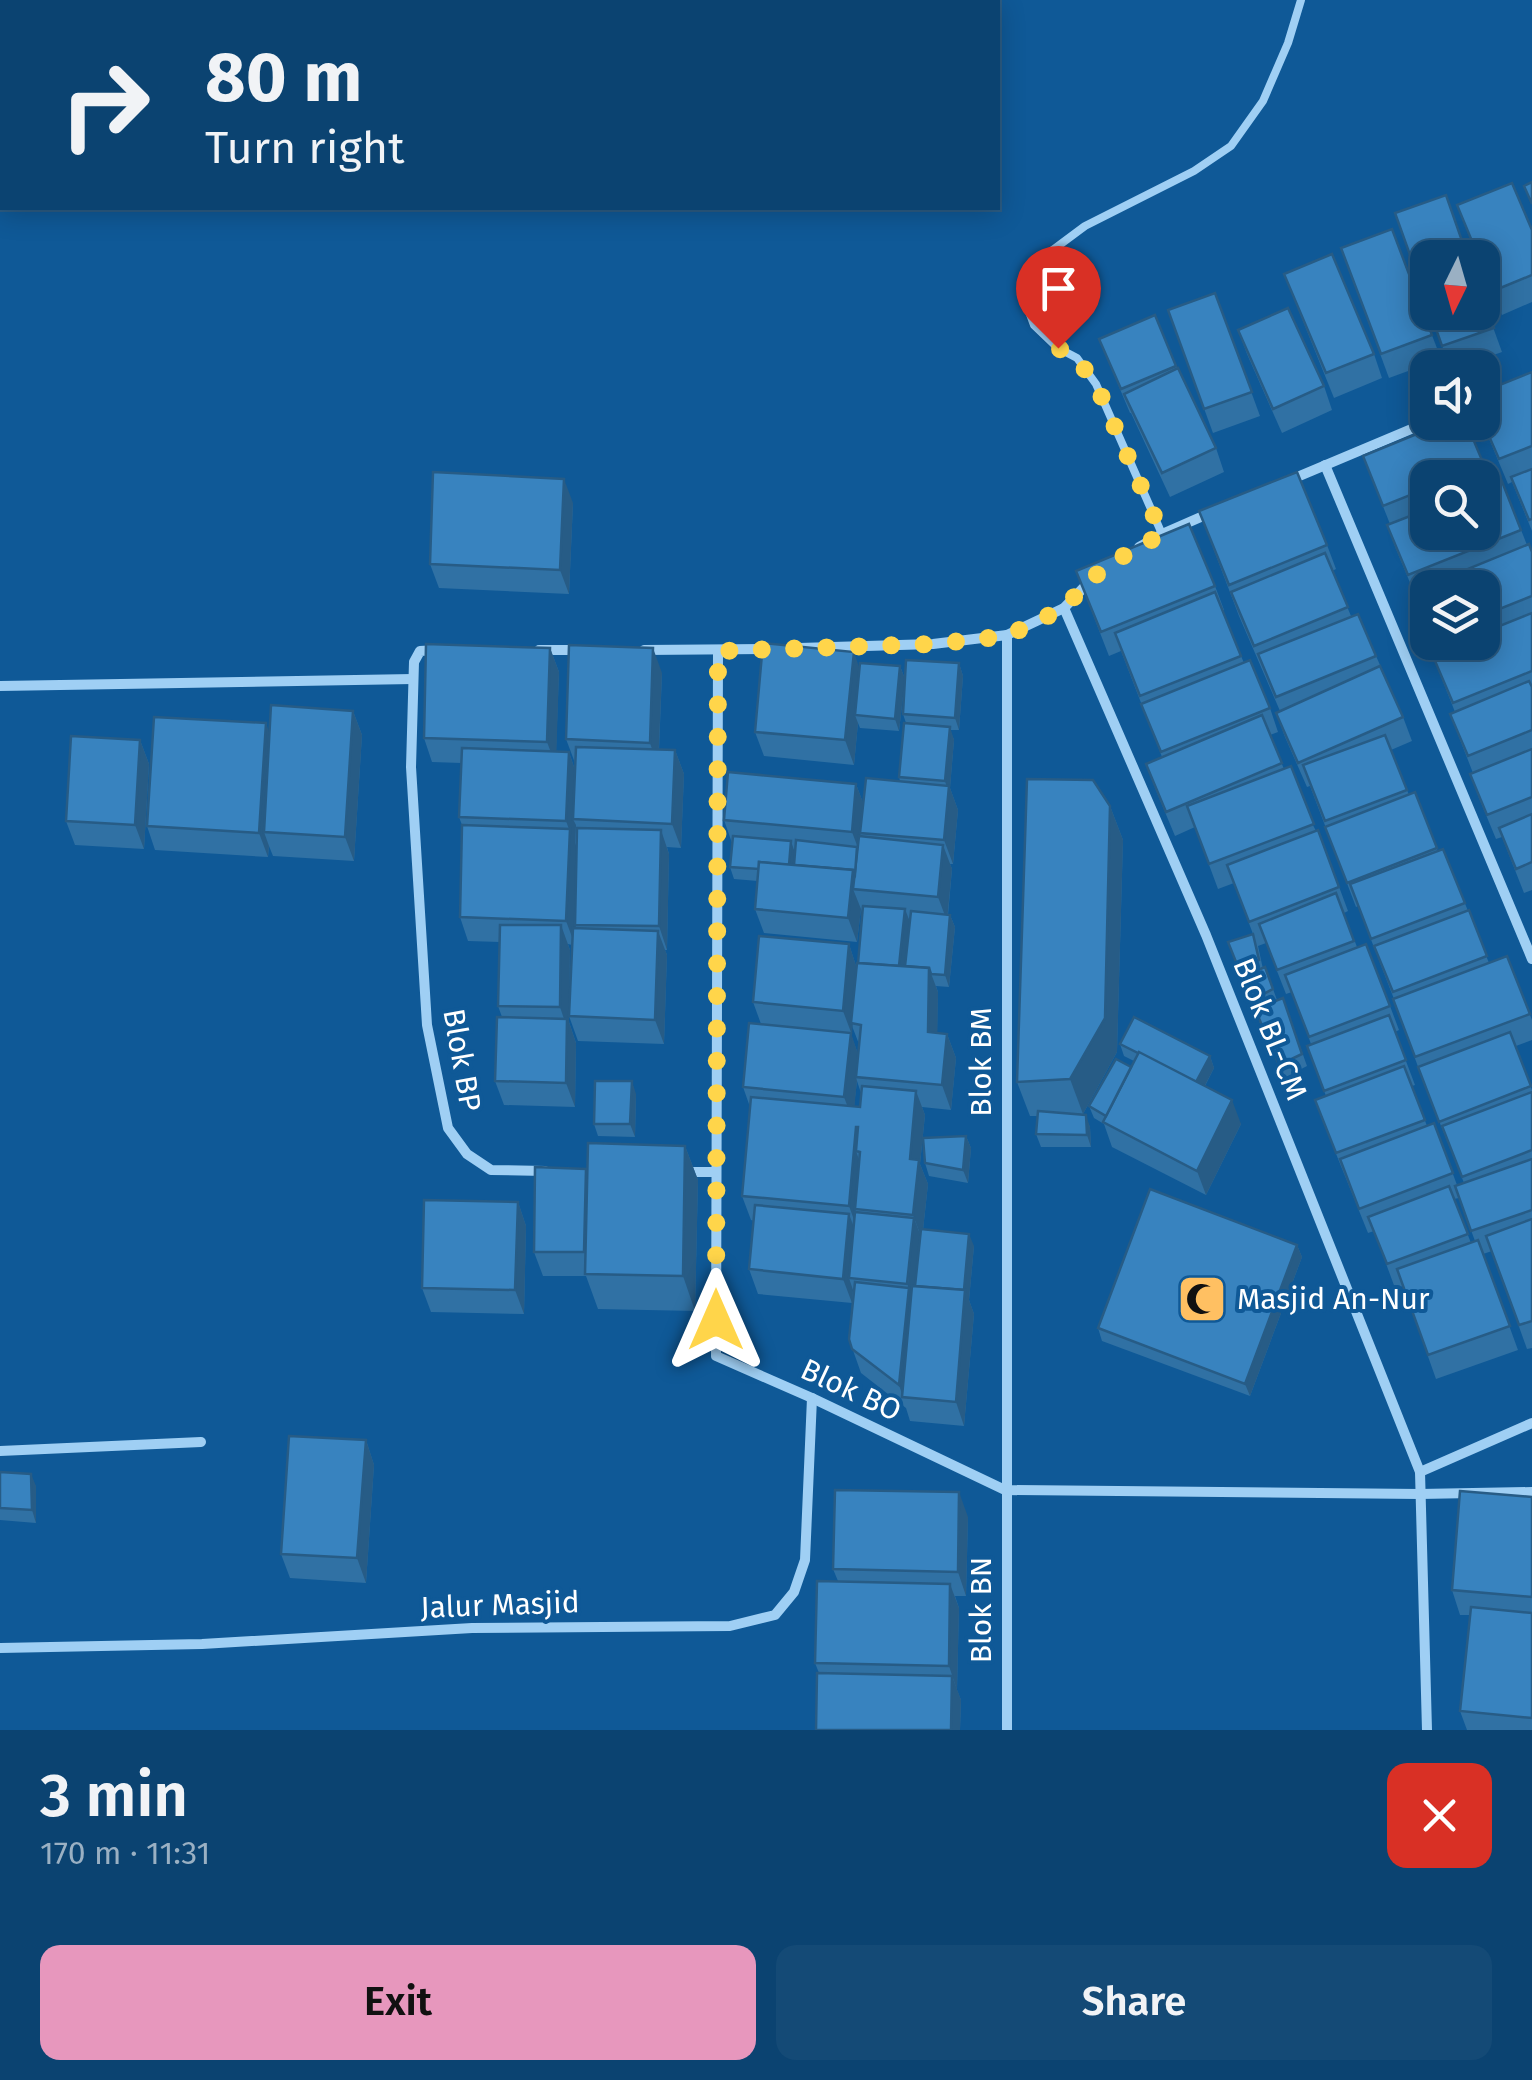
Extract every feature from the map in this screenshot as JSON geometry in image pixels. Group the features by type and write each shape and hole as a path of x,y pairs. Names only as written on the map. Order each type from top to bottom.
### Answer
{"street":[{"path":"1270,488 1410,430"},
{"path":"1325,465 1532,959"},
{"path":"1130,552 1216,511"},
{"path":"796,648 933,644 1007,636 1064,608 1102,570"},
{"name":"Blok BL-CM","path":"1064,608 1206,935 1420,1472"},
{"name":"Blok BM","path":"1005,1490 1007,636"},
{"path":"638,650 776,649"},
{"path":"0,686 413,679 414,662 420,651 458,650"},
{"path":"518,650 598,650"},
{"name":"Blok BO","path":"718,651 716,1356 1005,1490"},
{"name":"Blok BP","path":"413,679 412,766 427,1025 448,1128 467,1154 491,1170 566,1171"},
{"path":"678,1172 715,1172"},
{"name":"Jalur Masjid","path":"0,1648 202,1644 472,1628 730,1626 775,1615 794,1592 805,1560 812,1398"},
{"path":"1427,1730 1420,1472 1532,1424"},
{"path":"0,1450 201,1442"},
{"path":"1005,1490 1532,1492"},
{"name":"Blok BN","path":"1005,1490 1007,1730"}],"lane":[{"path":"1162,534 1096,384 1076,358 1058,348 1034,325 1027,306 1027,289 1046,254 1086,226 1194,171 1232,146 1263,101 1301,0"}],"building":[{"path":"1532,182 1532,204 1524,186"},
{"path":"1512,183 1532,230 1532,275 1500,288 1500,240 1472,240 1457,205"},
{"path":"1446,195 1462,240 1410,240 1410,255 1395,213"},
{"path":"1392,229 1410,277 1410,330 1430,330 1432,335 1381,354 1341,248"},
{"path":"1332,254 1374,354 1326,373 1284,274"},
{"path":"1215,293 1252,392 1204,409 1168,310"},
{"path":"1288,308 1324,386 1273,409 1238,330"},
{"path":"1155,315 1176,366 1121,389 1099,339"},
{"path":"1436,330 1488,330 1442,346"},
{"path":"1178,368 1216,448 1162,473 1124,394"},
{"path":"1532,372 1532,446 1499,459 1491,440 1500,440 1500,385"},
{"path":"1410,437 1410,440 1474,440 1482,460 1410,460 1410,495 1383,506 1363,456"},
{"path":"1532,469 1532,519 1529,520 1511,477"},
{"path":"433,472 564,479 560,570 430,564"},
{"path":"1297,472 1327,545 1229,585 1199,511"},
{"path":"1500,479 1521,530 1500,538"},
{"path":"1410,516 1410,550 1471,550 1421,570 1410,570 1408,575 1387,525"},
{"path":"1189,524 1215,586 1101,632 1076,571"},
{"path":"1529,544 1532,596 1500,609 1500,570 1465,570"},
{"path":"1325,553 1348,607 1254,646 1231,592"},
{"path":"1215,592 1241,656 1140,696 1115,633"},
{"path":"1532,613 1532,671 1453,703 1435,660 1500,660 1500,626"},
{"path":"1358,614 1376,656 1276,697 1258,654"},
{"path":"763,643 854,652 845,740 755,732"},
{"path":"426,644 550,648 547,742 424,738"},
{"path":"569,645 653,648 650,743 566,739"},
{"path":"906,660 959,663 955,718 903,714"},
{"path":"1250,660 1270,708 1161,752 1141,704"},
{"path":"860,663 900,666 895,719 855,715"},
{"path":"1380,666 1403,717 1298,763 1276,713"},
{"path":"1529,681 1532,730 1468,756 1450,714"},
{"path":"271,705 353,711 345,837 264,832"},
{"path":"1262,715 1282,763 1166,812 1146,764"},
{"path":"154,717 266,723 259,833 147,826"},
{"path":"904,723 950,727 945,781 899,777"},
{"path":"1385,735 1407,790 1325,821 1303,765"},
{"path":"71,736 140,740 135,825 66,821"},
{"path":"576,747 675,750 672,824 573,819"},
{"path":"462,748 569,752 566,821 459,817"},
{"path":"1532,749 1532,797 1487,815 1470,774"},
{"path":"1291,766 1314,824 1209,864 1187,806"},
{"path":"728,772 856,784 852,832 724,820"},
{"path":"866,778 949,786 944,840 860,833"},
{"path":"1027,779 1093,780 1110,806 1105,1018 1070,1079 1017,1082"},
{"path":"1415,792 1437,848 1347,883 1325,827"},
{"path":"1532,814 1532,862 1516,869 1499,828"},
{"path":"462,825 570,829 566,921 460,917"},
{"path":"577,828 661,830 659,926 575,925"},
{"path":"1318,830 1339,887 1249,922 1227,865"},
{"path":"733,836 791,841 789,865 759,862 759,869 730,867"},
{"path":"859,836 943,845 938,897 853,889"},
{"path":"796,840 857,847 855,874 853,870 794,865"},
{"path":"1443,849 1465,903 1371,939 1350,884"},
{"path":"759,862 853,870 848,918 755,909"},
{"path":"1336,893 1354,941 1277,970 1259,924"},
{"path":"863,906 905,909 899,966 858,963"},
{"path":"1469,910 1487,956 1393,992 1374,946"},
{"path":"911,911 950,915 945,975 931,974 929,968 905,966"},
{"path":"500,925 561,925 560,1007 498,1006"},
{"path":"573,928 658,931 655,1020 569,1016"},
{"path":"1253,934 1259,960 1238,967 1228,942"},
{"path":"759,936 849,944 843,1011 753,1002"},
{"path":"1366,944 1390,1006 1309,1037 1285,975"},
{"path":"1507,956 1530,1014 1415,1057 1393,999"},
{"path":"857,963 929,968 928,1032 947,1034 942,1085 856,1077 861,1025 851,1023"},
{"path":"1265,967 1273,989 1252,1000 1244,976"},
{"path":"1283,998 1302,1054 1279,1065 1255,1009"},
{"path":"1389,1015 1406,1060 1324,1091 1307,1046"},
{"path":"497,1017 567,1019 566,1083 495,1081"},
{"path":"1134,1017 1210,1056 1196,1082 1120,1044"},
{"path":"749,1023 851,1033 844,1097 743,1087"},
{"path":"1510,1032 1531,1086 1439,1122 1418,1067"},
{"path":"1139,1052 1232,1100 1197,1171 1103,1122"},
{"path":"1116,1059 1131,1067 1106,1116 1089,1106"},
{"path":"1404,1066 1425,1120 1336,1153 1315,1100"},
{"path":"595,1081 632,1081 630,1124 594,1124"},
{"path":"862,1086 916,1091 910,1159 919,1160 913,1215 855,1209 858,1127 849,1206 742,1196 751,1097 860,1107"},
{"path":"1532,1092 1532,1150 1462,1177 1442,1126"},
{"path":"1038,1111 1086,1115 1087,1135 1036,1134"},
{"path":"1434,1123 1453,1173 1359,1209 1340,1159"},
{"path":"966,1136 963,1170 925,1163 923,1138"},
{"path":"588,1143 685,1146 683,1276 585,1274"},
{"path":"1532,1159 1532,1210 1471,1231 1455,1186"},
{"path":"535,1167 586,1169 584,1252 534,1252"},
{"path":"1449,1186 1468,1234 1387,1264 1368,1217"},
{"name":"Masjid An-Nur","path":"1150,1189 1297,1245 1245,1384 1098,1328"},
{"path":"424,1200 518,1202 515,1290 422,1288"},
{"path":"755,1205 849,1214 843,1279 749,1269"},
{"path":"855,1212 914,1218 907,1284 849,1278"},
{"path":"1532,1219 1532,1321 1519,1325 1486,1236"},
{"path":"921,1229 969,1234 964,1290 915,1286"},
{"path":"1478,1240 1510,1326 1428,1355 1397,1269"},
{"path":"855,1282 909,1288 899,1385 852,1349 849,1339"},
{"path":"912,1286 965,1290 956,1402 902,1397"},
{"path":"289,1436 366,1440 357,1558 281,1554"},
{"path":"0,1472 31,1474 32,1510 0,1508"},
{"path":"835,1490 959,1492 958,1572 833,1569"},
{"path":"1460,1491 1532,1497 1532,1597 1452,1590"},
{"path":"817,1581 950,1584 949,1666 815,1663"},
{"path":"1471,1607 1532,1613 1532,1718 1460,1711"},
{"path":"817,1673 952,1676 951,1730 816,1730"}],"place":[{"name":"Masjid An-Nur","path":"1202,1299"}],"route":[{"path":"716,1320 718,651 933,644 1007,636 1064,608 1113,562 1162,534 1096,384 1076,358 1058,348"}]}
